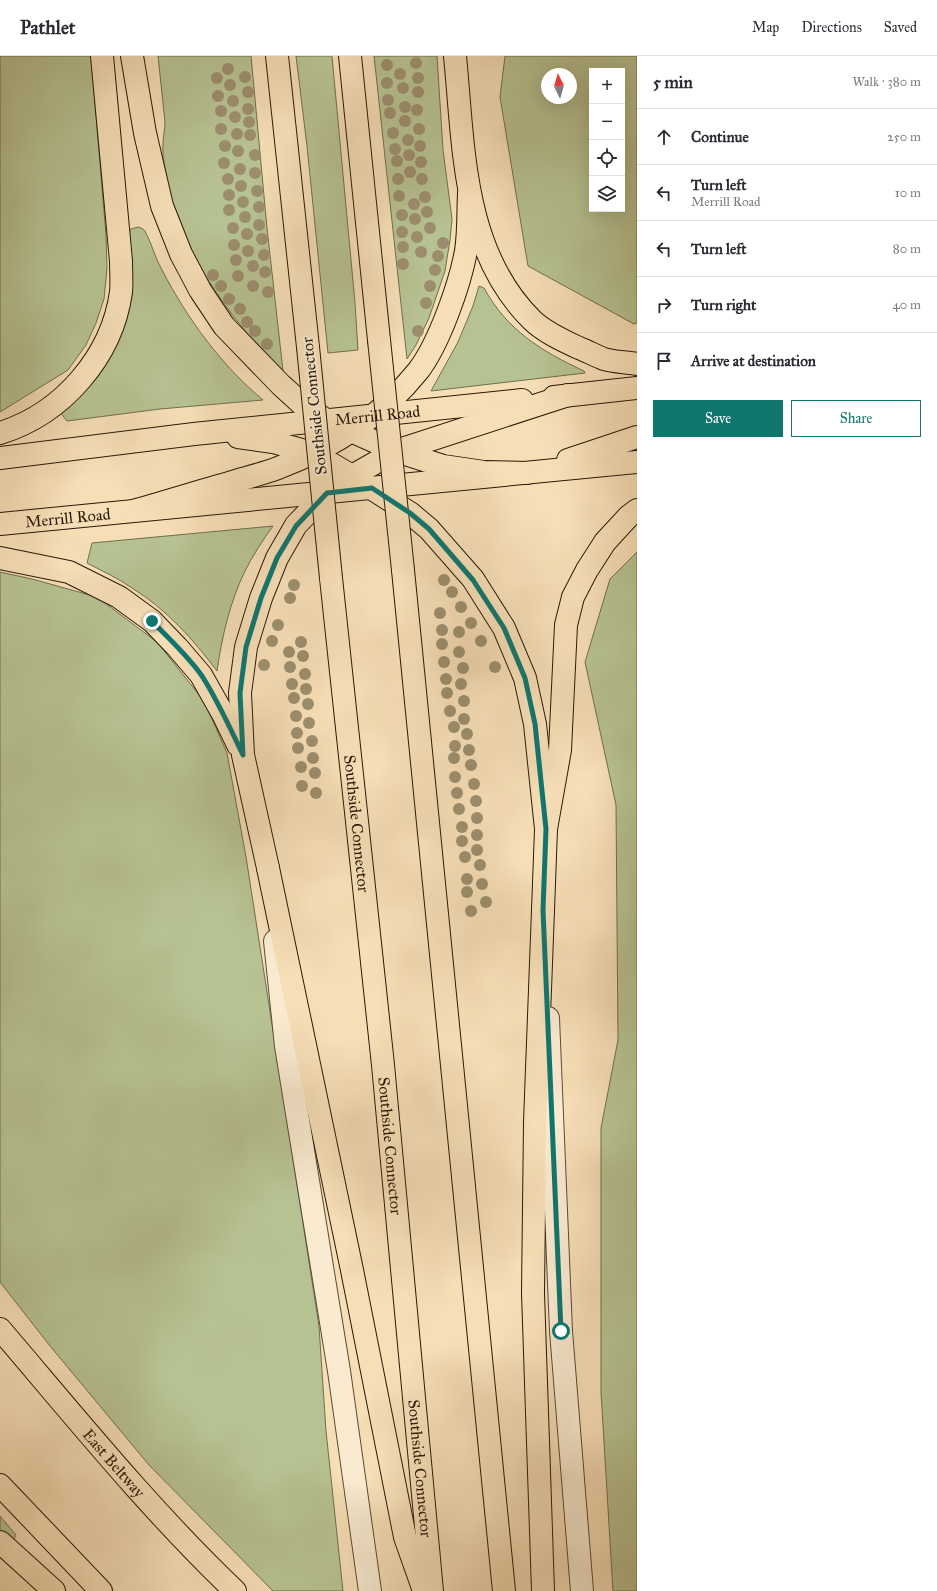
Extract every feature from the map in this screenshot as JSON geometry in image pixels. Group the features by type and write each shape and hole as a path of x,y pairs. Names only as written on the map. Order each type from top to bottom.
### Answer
{"main road":[{"path":"0,433 14,428 47,410 82,380 104,346 114,322 121,292 121,261 102,56"},
{"path":"132,56 145,132 162,206 181,254 200,290 224,326 281,386 303,405 326,420 396,451 443,466 484,472 527,473 637,437"},
{"path":"145,56 162,206"},
{"name":"Southside Connector","path":"277,56 383,1065 432,1591"},
{"path":"350,56 504,1591"},
{"path":"455,56 469,193 478,228 487,255 495,272 512,297 533,321 563,341 604,359 637,364"},
{"path":"133,511 277,469 313,453 351,432 374,415 398,394 419,370 433,345 444,321 454,293 466,250 469,193"},
{"name":"Merrill Road","path":"0,458 194,434 637,388"},
{"path":"424,1591 405,1537 352,1270 243,755 240,693 246,647 261,598 277,558 296,526 327,493 352,476 396,451 568,395"},
{"path":"194,434 237,437 273,442 313,453 372,488 410,513 429,529 473,580 504,628 525,678 535,724 546,829"},
{"name":"Merrill Road","path":"0,524 637,462"},
{"path":"543,1591 533,1293 535,1122 546,829 560,750 566,625 573,597 587,570 605,542 629,516 637,510"},
{"path":"0,558 69,572 119,598 152,621 201,675 224,714 243,755"},
{"name":"East Beltway","path":"0,1329 108,1456 207,1564 235,1591"},
{"path":"0,1485 100,1591"},
{"path":"0,1542 54,1591"}],"street":[{"path":"268,868 286,1046 339,1371 370,1591"},
{"path":"543,910 561,1331 582,1591"}],"green space":[{"path":"0,56 91,56 106,235 107,268 104,299 96,323 86,345 68,370 0,412"},
{"path":"158,56 251,56 267,228 283,371 262,350 225,305 208,280 181,227 172,200 165,171 163,141 165,122"},
{"path":"296,56 332,56 358,350 328,353 307,146"},
{"path":"374,56 437,56 443,150 452,219 450,240 445,271 429,318 416,345 407,359"},
{"path":"505,56 637,56 637,323 634,324 528,266 500,97"},
{"path":"138,227 145,231 160,265 182,306 206,340 233,372 263,400 160,409 67,421 60,412 87,387 129,232 131,229"},
{"path":"479,286 484,288 503,316 526,338 553,356 584,371 585,373 431,391 458,342 473,306"},
{"path":"273,526 248,565 235,595 224,632 217,671 189,636 156,605 121,581 87,563 92,543"},
{"path":"637,552 637,1591 613,1591 601,1392 601,1128 618,1040 616,805 585,662 610,579"},
{"path":"0,572 32,579 97,597 157,642 204,701 227,753 246,857 319,1326 326,1431 343,1591 273,1591 149,1465 50,1346 0,1282"},
{"path":"0,1516 16,1535 13,1541 0,1530"}],"route":[{"path":"152,621 201,675 224,714 243,755 240,693 246,647 261,598 277,558 296,526 327,493 372,488 410,513 429,529 473,580 504,628 525,678 535,724 546,829 543,910 561,1331"}]}
